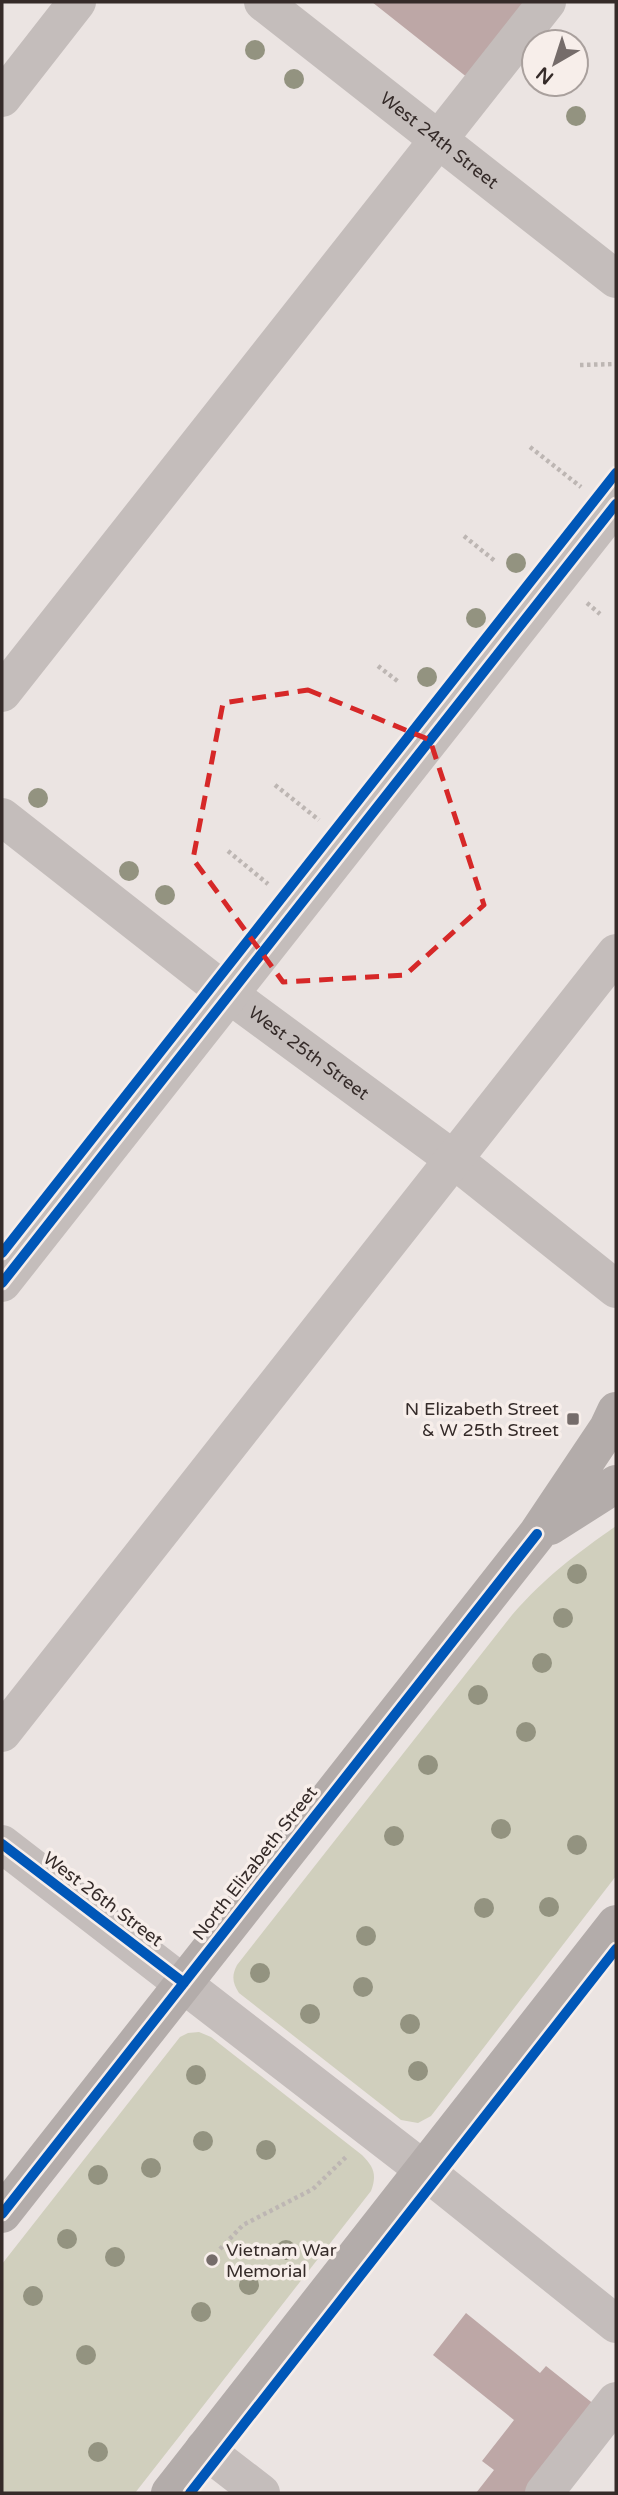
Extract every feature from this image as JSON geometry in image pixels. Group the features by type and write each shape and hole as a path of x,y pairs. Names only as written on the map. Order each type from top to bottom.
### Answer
{"main road":[{"name":"North Elizabeth Street","path":"2,2214 537,1534 608,1428 616,1411"},
{"path":"537,1534 616,1484"},
{"path":"170,2493 616,1924"}],"street":[{"path":"2,97 77,2"},
{"name":"West 24th Street","path":"263,2 616,279"},
{"path":"2,693 547,2"},
{"path":"2,1283 229,994 600,497"},
{"name":"West 25th Street","path":"2,817 229,994 453,1159 616,1289"},
{"path":"2,1733 616,953"},
{"name":"West 26th Street","path":"2,1844 424,2170 616,2324"},
{"path":"544,2493 616,2401"},
{"path":"204,2449 261,2493"}],"path":[{"path":"580,365 616,364"},
{"path":"530,447 600,497"},
{"path":"464,536 495,561"},
{"path":"580,598 600,614"},
{"path":"378,666 400,683"},
{"path":"275,785 320,821"},
{"path":"228,851 272,886"},
{"path":"220,2249 243,2225 313,2189 371,2129"}],"highlighted area":[{"path":"308,690 430,740 484,905 405,975 283,982 193,859 223,703"}],"green space":[{"path":"616,1526 616,1876 431,2116 418,2123 401,2120 239,1993 233,1980 235,1969 512,1615 561,1567"},
{"path":"199,2032 211,2037 362,2155 373,2171 371,2191 135,2493 2,2493 2,2264 180,2037"}],"building":[{"path":"372,2 529,2 468,78"},
{"path":"466,2313 540,2373 546,2366 595,2405 525,2493 476,2493 494,2470 482,2461 514,2420 433,2355"}],"cycle path":[{"path":"2,1253 616,473"},
{"path":"2,1283 616,504"},
{"path":"2,2214 537,1534"},
{"path":"2,1844 184,1983"},
{"path":"190,2493 616,1949"}],"place":[{"name":"N Elizabeth Street & W 25th Street","path":"573,1419"},
{"name":"Vietnam War Memorial","path":"212,2260"}]}
